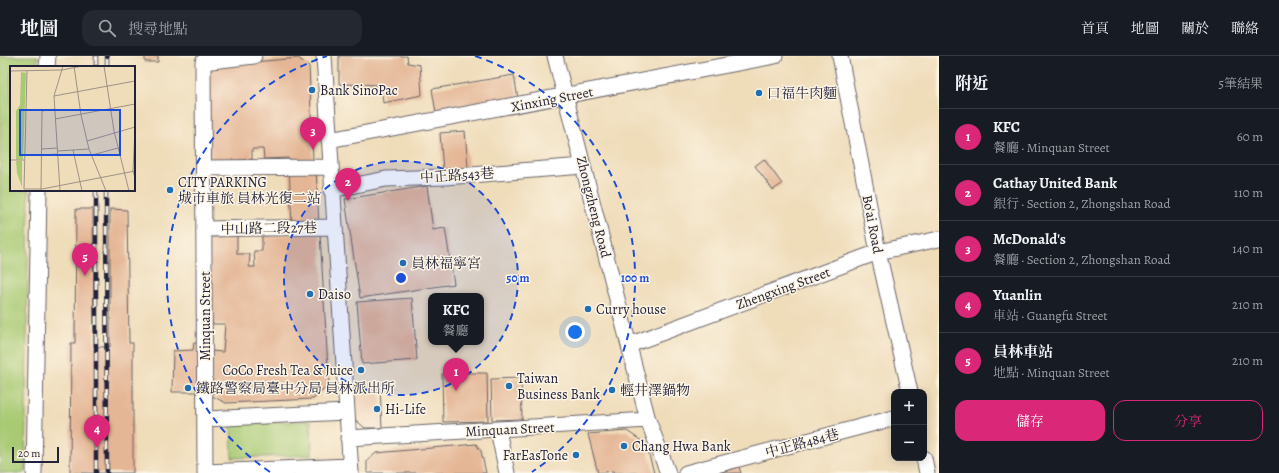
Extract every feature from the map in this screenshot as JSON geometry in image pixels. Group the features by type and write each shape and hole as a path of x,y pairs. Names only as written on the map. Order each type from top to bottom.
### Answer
{"street":[{"path":"47,66 48,56"},
{"name":"Minquan Street","path":"205,472 206,419 202,62 254,56"},
{"path":"205,472 351,470 331,190 324,56"},
{"name":"Zhongzheng Road","path":"556,56 565,97 648,420 668,473"},
{"name":"Xinxing Street","path":"329,140 565,97 775,56"},
{"name":"Bo'ai Road","path":"840,56 878,252 909,389"},
{"name":"中正路543巷","path":"331,190 386,179 445,177 583,166"},
{"path":"204,168 330,167"},
{"path":"34,473 39,191"},
{"name":"中山路二段27巷","path":"204,229 334,227"},
{"name":"Zhengxing Street","path":"629,345 878,252 939,239"},
{"path":"206,419 346,412"},
{"name":"中正路484巷","path":"686,473 891,419"},
{"name":"Minquan Street","path":"348,438 648,420"},
{"path":"498,430 507,473"},
{"path":"925,461 927,473"}],"green space":[{"path":"0,56 38,56 37,66 10,66 10,191 29,191 25,473 0,473"},
{"path":"311,421 312,455 232,458 231,424"}],"building":[{"path":"145,56 158,56 158,62 145,62"},
{"path":"339,56 407,56 408,63 420,65 422,95 383,103 381,85 339,84"},
{"path":"298,58 309,66 313,160 288,160 288,158 264,159 263,149 252,149 252,159 209,162 205,72 220,65"},
{"path":"514,75 518,99 436,113 432,89"},
{"path":"465,131 468,168 443,170 440,133"},
{"path":"764,159 782,184 773,190 755,166"},
{"path":"289,169 316,169 319,225 292,225"},
{"path":"427,186 433,230 445,228 454,284 360,298 345,199"},
{"path":"76,209 93,209 94,347 110,347 110,209 127,210 129,343 133,343 133,473 70,473 71,343 75,343"},
{"path":"320,234 329,385 313,399 226,403 212,396 211,351 223,352 225,324 212,324 209,237 237,236 237,254 250,254 249,267 255,267 254,251 262,251 262,236"},
{"path":"412,298 417,360 362,364 357,302"},
{"path":"194,343 198,343 199,392 172,392 173,351 193,350"},
{"path":"487,373 488,421 443,422 442,374"},
{"path":"521,378 522,419 492,420 491,379"},
{"path":"380,387 382,428 365,428 351,416 350,388"},
{"path":"627,431 646,444 654,473 615,473 613,471 598,473 588,434"},
{"path":"476,444 481,451 486,473 367,473 367,461 376,453"},
{"path":"739,467 741,473 721,473"}],"railway":[{"path":"96,56 96,66"},
{"path":"107,56 107,66"},
{"path":"96,191 96,473"},
{"path":"106,191 107,473"}],"place":[{"name":"Bank SinoPac","path":"312,90"},
{"name":"口福牛肉麵","path":"759,93"},
{"name":"McDonald's","path":"313,150"},
{"name":"CITY PARKING 城市車旅 員林光復二站","path":"170,190"},
{"name":"Cathay United Bank","path":"348,201"},
{"name":"員林福寧宮","path":"403,263"},
{"name":"員林車站","path":"85,276"},
{"name":"Daiso","path":"310,294"},
{"name":"Curry house","path":"588,309"},
{"name":"CoCo Fresh Tea & Juice","path":"361,370"},
{"name":"Taiwan Business Bank","path":"509,386"},
{"name":"鐵路警察局臺中分局 員林派出所","path":"188,388"},
{"name":"輕井澤鍋物","path":"612,390"},
{"name":"KFC","path":"456,391"},
{"name":"Hi-Life","path":"377,409"},
{"name":"Chang Hwa Bank","path":"624,446"},
{"name":"Yuanlin","path":"97,448"},
{"name":"FarEasTone","path":"576,455"}]}
